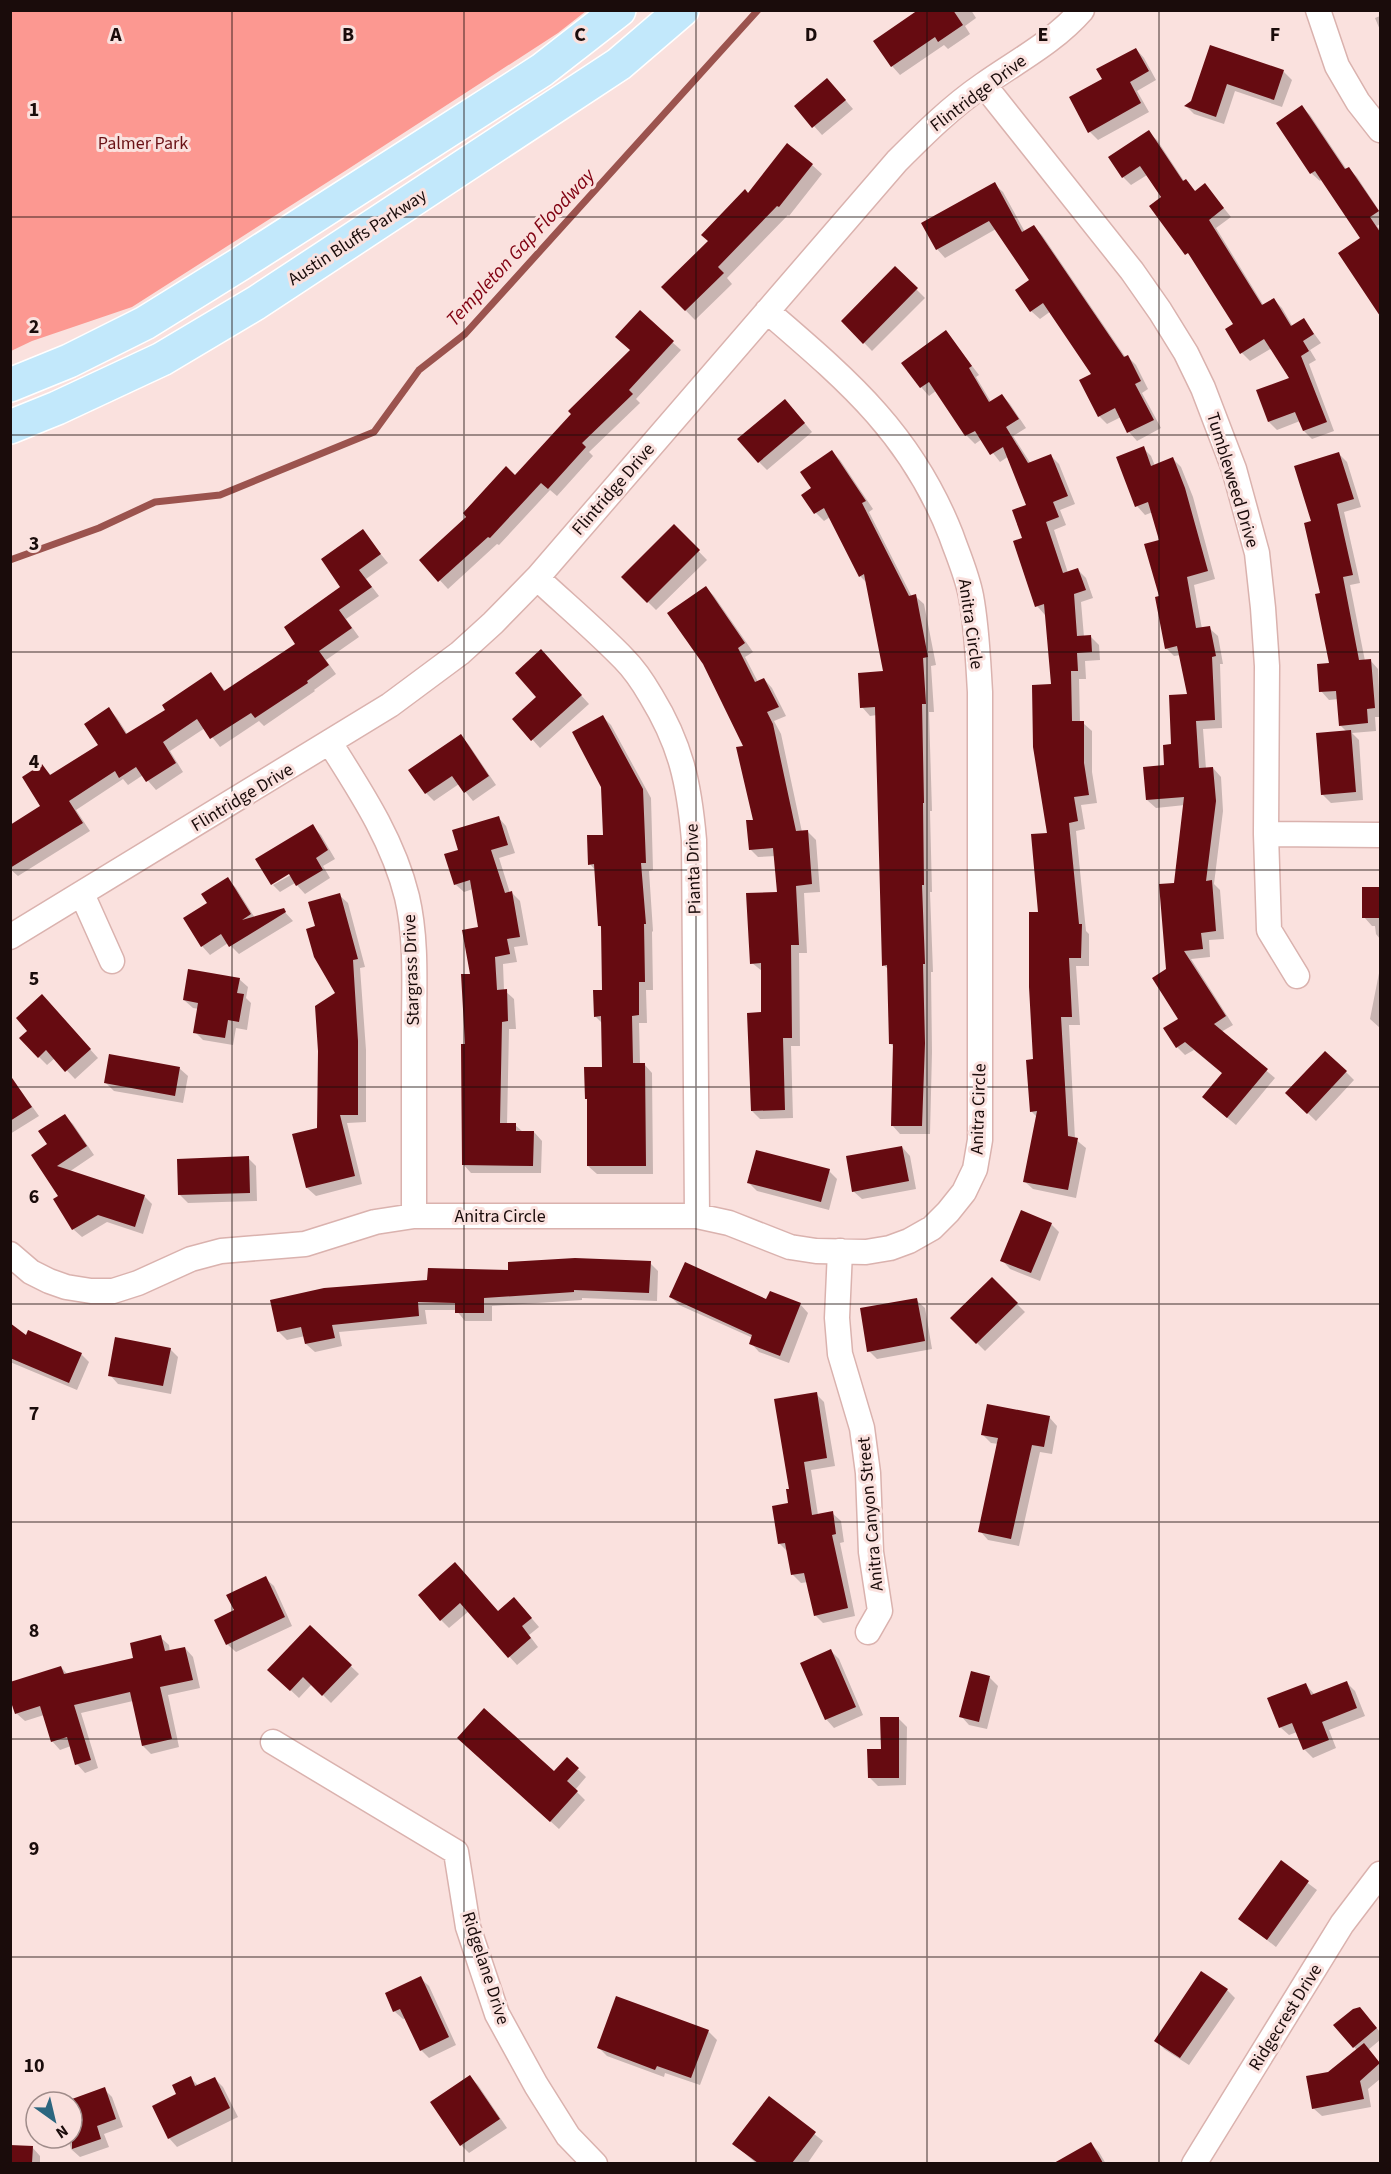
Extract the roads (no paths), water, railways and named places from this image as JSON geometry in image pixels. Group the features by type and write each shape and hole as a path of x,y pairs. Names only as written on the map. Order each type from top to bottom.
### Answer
{"main road":[{"path":"10,385 69,361 145,323 542,70 619,10"},
{"name":"Austin Bluffs Parkway","path":"10,427 57,408 162,359 256,303 619,64 682,10"}],"street":[{"name":"Flintridge Drive","path":"10,937 330,743 390,705 452,659 493,623 537,578 766,311 926,131 984,84 1042,46 1082,10"},
{"path":"1318,10 1337,66 1358,102 1380,130"},
{"name":"Tumbleweed Drive","path":"984,84 1125,262 1160,311 1186,353 1218,424 1246,508 1257,553 1267,666 1266,834 1269,930 1297,976"},
{"name":"Anitra Circle","path":"10,1254 31,1272 49,1281 74,1288 112,1290 138,1283 191,1259 221,1251 305,1244 375,1222 414,1216 697,1216 729,1223 790,1247 816,1251 866,1252 890,1248 909,1241 932,1228 948,1212 964,1192 975,1169 980,1140 980,692 976,632 970,594 960,558 930,488 909,453 887,424 860,395 766,311"},
{"name":"Pianta Drive","path":"537,578 626,660 665,719 681,756 690,796 694,840 697,1216"},
{"name":"Stargrass Drive","path":"330,743 385,836 401,877 412,923 414,1216"},
{"path":"1266,834 1380,835"},
{"path":"82,894 112,961"},
{"name":"Anitra Canyon Street","path":"840,1251 837,1318 840,1354 862,1428 868,1473 871,1552 880,1611 868,1632"},
{"name":"Ridgelane Drive","path":"273,1742 456,1852 468,1927 497,2014 536,2085 568,2136 596,2163"},
{"name":"Ridgecrest Drive","path":"1194,2163 1342,1924 1380,1874"}],"waterway":[{"name":"Templeton Gap Floodway","path":"10,560 99,528 155,502 220,495 374,432 419,370 465,334 758,10"}],"park label":[{"name":"Palmer Park","path":"143,143"}]}
